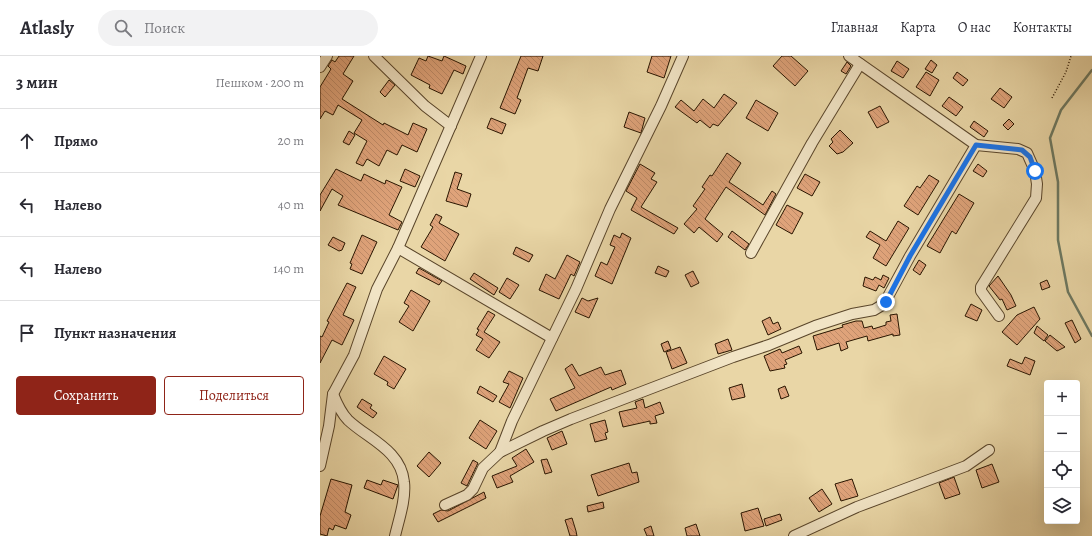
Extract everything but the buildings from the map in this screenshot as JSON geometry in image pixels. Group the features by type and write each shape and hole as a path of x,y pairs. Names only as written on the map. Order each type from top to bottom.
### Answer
{"street":[{"path":"320,67 327,56"},
{"path":"374,56 425,106 451,126"},
{"path":"320,466 329,426 333,394 354,356 377,289 398,248 481,56"},
{"path":"500,452 512,421 579,282 610,208 661,106 683,56"},
{"path":"850,56 976,145 1018,149 1027,153 1032,164 1037,184 1037,193 1032,205 981,287 981,291 999,316"},
{"path":"751,253 816,136 860,64"},
{"path":"445,505 467,495 473,489 483,468 500,452 578,416 733,357 769,345 829,321 874,310 884,304 910,256 976,145"},
{"path":"398,248 552,338"},
{"path":"333,394 337,405 349,421 384,448 398,463 402,472 404,494 395,536"},
{"path":"794,536 857,507 966,466 979,459 989,450"}],"path":[{"path":"1052,98 1066,72 1071,56"}],"waterway":[{"path":"1092,70 1061,110 1050,138 1058,182 1058,240 1068,292 1092,336"}],"route":[{"path":"886,302 910,256 976,145 1022,150 1030,157 1035,171"}]}
